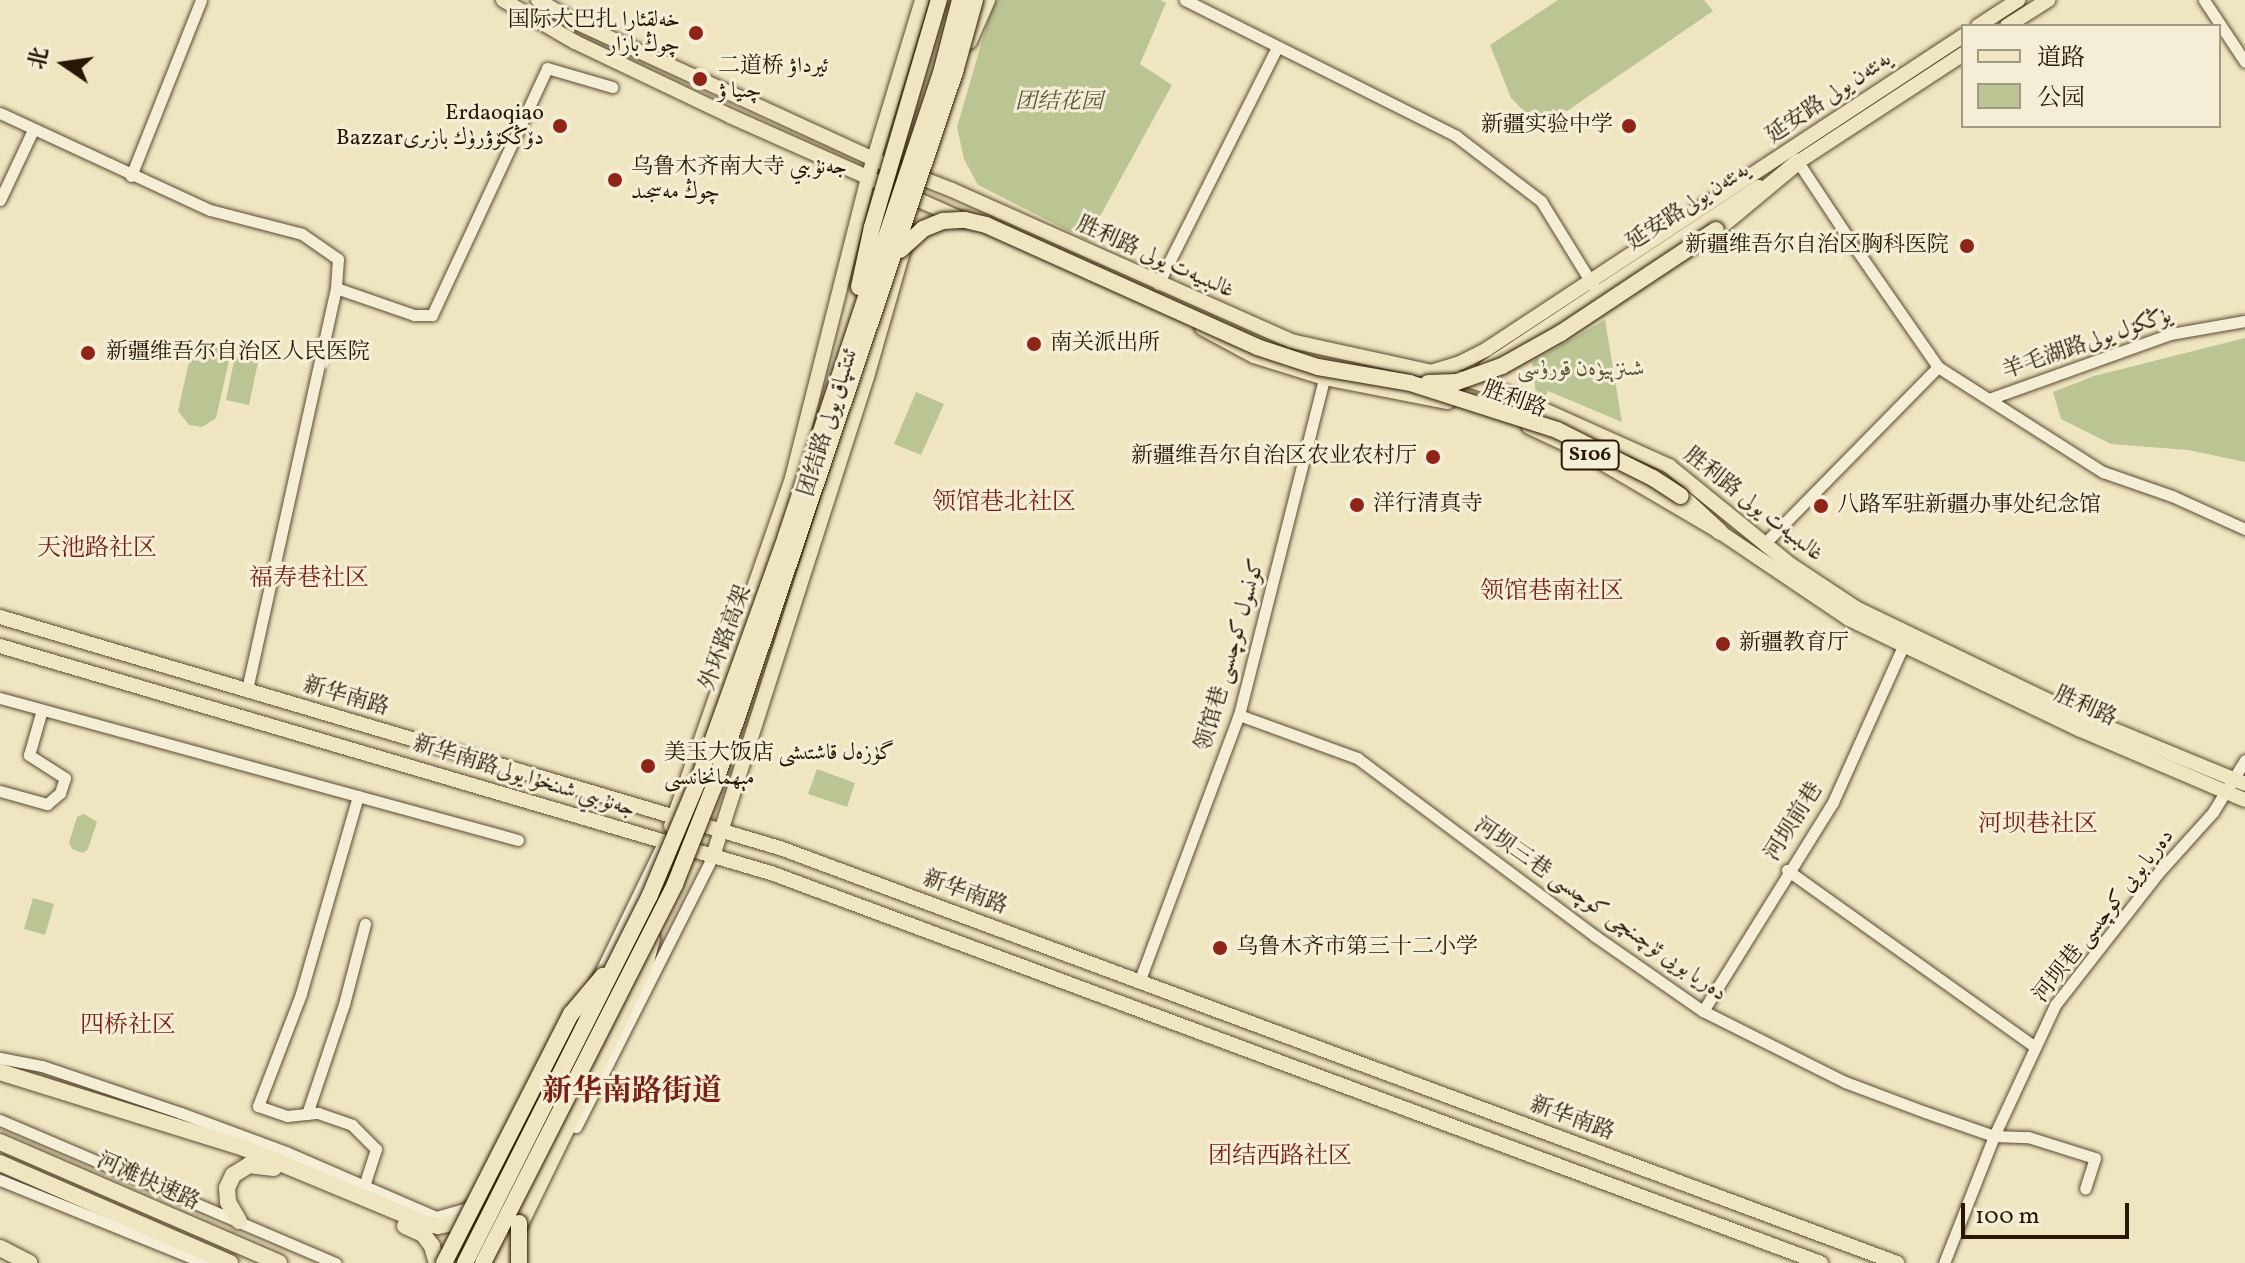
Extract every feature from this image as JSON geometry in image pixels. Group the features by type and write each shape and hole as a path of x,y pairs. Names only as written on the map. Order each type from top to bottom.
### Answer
{"highway":[{"path":"839,373 872,227 939,0"},
{"name":"外环路高架","path":"462,1263 621,953 698,781 942,69 960,0"},
{"name":"外环路高架","path":"483,1263 660,913 714,786 886,281 977,0"},
{"path":"955,72 987,0"},
{"path":"1410,383 1457,382 1502,366 1561,333 1716,230 1798,162"},
{"path":"886,281 906,242 933,225 965,220 986,225 1257,347 1318,367 1410,383 1557,430 1653,478 1681,496 1720,532"},
{"path":"504,1263 519,1223 645,965 660,913"},
{"path":"444,1263 571,1014 621,953"},
{"path":"0,1072 244,1148 424,1223 438,1226 459,1222 468,1215"},
{"name":"河滩快速路","path":"0,1142 279,1263"},
{"name":"河滩快速路","path":"0,1163 230,1263"},
{"path":"239,1221 228,1202 227,1188 233,1175 249,1165 261,1164 423,1234 432,1246 437,1263"},
{"path":"519,1223 519,1263"},
{"path":"0,1248 29,1263"}],"main road":[{"name":"胜利路","path":"503,0 575,42 868,178 1186,319 1254,356 1324,378 1438,399 1523,424 1561,442 1720,532 1849,619 2081,730 2236,785 2245,800"},
{"name":"胜利路 غالىبىيەت يولى","path":"538,0 571,20 873,159 1291,341 1468,380 1506,393 1669,466 1764,544 1856,608 2085,718 2236,785"},
{"name":"团结路 ئىتتىپاق يولى","path":"664,841 792,478 873,159 922,0"},
{"name":"团结路 ئىتتىپاق يولى","path":"713,856 867,377 949,84 977,0"},
{"path":"1981,24 2018,0"},
{"path":"2010,24 2048,0"},
{"name":"延安路 يەنئەن يولى","path":"1433,371 1460,363 1487,349 1594,286 1961,37"},
{"name":"延安路يەنئەن يولى","path":"1438,399 1594,286 1798,162 1961,55"},
{"name":"新华南路","path":"0,617 780,848 1897,1263"},
{"name":"新华南路جەنۇبىي شىنخۇا يولى","path":"0,646 713,856"},
{"path":"713,856 771,873 1821,1263"},
{"path":"976,949 986,925"}],"street":[{"path":"131,176 201,0"},
{"path":"1185,0 1456,136 1541,201 1594,286"},
{"path":"2204,0 2220,24"},
{"path":"2221,26 2245,62"},
{"path":"1158,284 1277,47"},
{"path":"336,288 414,315 432,315 547,68 612,87"},
{"path":"0,113 210,210 302,234 338,259 336,288 247,691"},
{"path":"0,200 33,130"},
{"path":"1798,162 1938,367 2103,472 2172,496 2245,529"},
{"name":"羊毛湖路يۇڭكۆل يولى","path":"1989,399 2171,334 2245,321"},
{"path":"1764,544 1938,367"},
{"name":"领馆巷 كونسول كوچىسى","path":"1139,982 1239,715 1324,378"},
{"name":"河坝前巷","path":"1703,1011 1787,870 1833,802 1903,646"},
{"path":"0,698 518,840"},
{"path":"0,791 47,804 60,793 65,778 29,755 42,710"},
{"name":"河坝三巷 دەريا بويى ئۈچىنچى كوچىسى","path":"1239,715 1357,758 1595,936 1703,1011 1845,1082 1994,1136 2028,1137 2095,1158 2085,1188"},
{"name":"河坝巷 دەريا بويى كوچىسى","path":"1944,1263 1994,1136 2055,1005 2236,785 2245,760"},
{"path":"358,796 301,994 258,1106 287,1116 318,1113 352,1125 376,1149 364,1186"},
{"path":"462,1263 664,841"},
{"path":"504,1263 713,856"},
{"path":"1787,870 2035,1047"},
{"path":"307,1114 344,1004 365,924"},
{"path":"0,1058 42,1066 181,1113 286,1152 436,1217 467,1208 496,1187"},
{"path":"0,1120 336,1263"},
{"path":"0,1180 205,1263"}],"green space":[{"name":"团结花园","path":"994,0 1160,0 1166,3 1140,64 1172,85 1087,240 978,185 964,159 957,127"},
{"path":"1558,0 1704,0 1713,11 1551,122 1534,121 1511,98 1490,45"},
{"name":"شىنزېيۈەن قورۇسى","path":"1605,320 1622,422 1548,391 1544,399 1536,394 1532,362"},
{"path":"2245,338 2245,462 2188,450 2111,444 2061,419 2053,392 2094,376"},
{"path":"208,344 226,352 229,361 216,418 202,427 189,425 178,411 191,353 196,346"},
{"path":"235,357 258,362 249,405 226,400"},
{"path":"916,392 944,404 921,455 894,444"},
{"path":"817,769 855,783 847,807 808,794"},
{"path":"84,814 97,822 88,849 83,853 72,849 69,843 77,817"},
{"path":"33,898 54,904 45,935 24,929"}],"place":[{"name":"国际大巴扎 خەلقئارا چوڭ بازار","path":"696,33"},
{"name":"二道桥 ئيرداۋ چىيا ۋ","path":"700,79"},
{"name":"Erdaoqiao Bazzarدۆڭكۆۋرۈك بازىرى","path":"560,126"},
{"name":"新疆实验中学","path":"1629,126"},
{"name":"乌鲁木齐南大寺 جەنۇبىي چوڭ مەسجىد","path":"615,180"},
{"name":"新疆维吾尔自治区胸科医院","path":"1967,246"},
{"name":"南关派出所","path":"1034,344"},
{"name":"新疆维吾尔自治区人民医院","path":"88,353"},
{"name":"新疆维吾尔自治区农业农村厅","path":"1433,457"},
{"name":"洋行清真寺","path":"1357,505"},
{"name":"八路军驻新疆办事处纪念馆","path":"1821,506"},
{"name":"新疆教育厅","path":"1723,644"},
{"name":"美玉大饭店 گۈزەل قاشتىشى مېھمانخانىسى","path":"648,766"},
{"name":"乌鲁木齐市第三十二小学","path":"1220,948"}],"district":[{"name":"领馆巷北社区","path":"1004,504"},
{"name":"天池路社区","path":"97,550"},
{"name":"福寿巷社区","path":"309,580"},
{"name":"领馆巷南社区","path":"1552,593"},
{"name":"河坝巷社区","path":"2038,826"},
{"name":"四桥社区","path":"128,1027"},
{"name":"新华南路街道","path":"632,1092"},
{"name":"团结西路社区","path":"1280,1158"}]}
